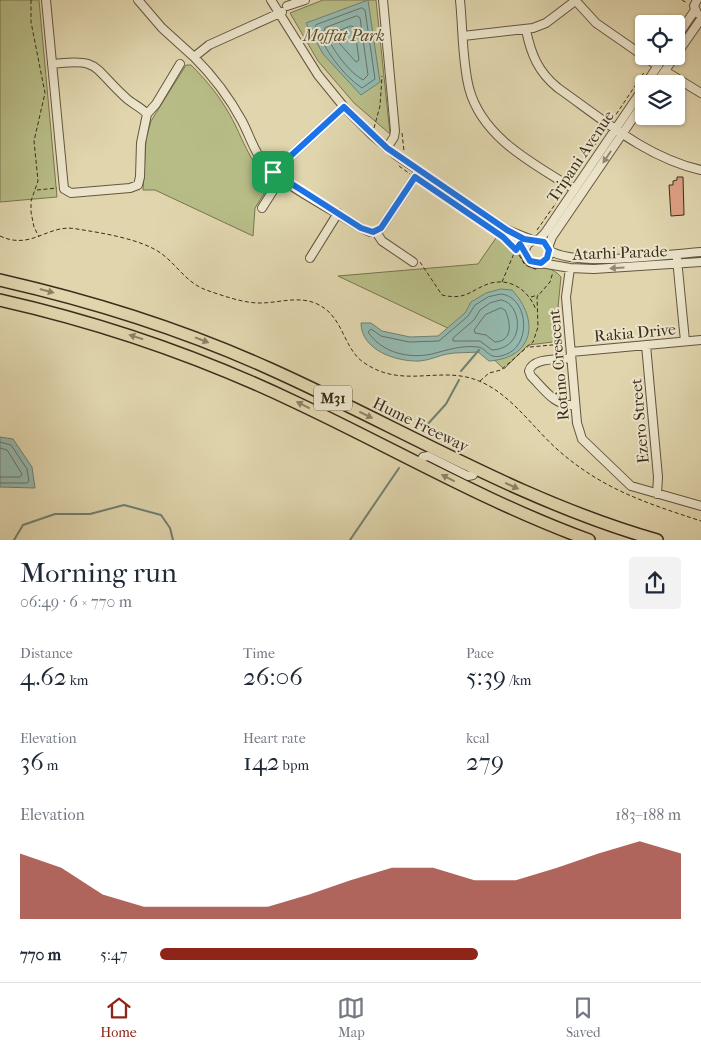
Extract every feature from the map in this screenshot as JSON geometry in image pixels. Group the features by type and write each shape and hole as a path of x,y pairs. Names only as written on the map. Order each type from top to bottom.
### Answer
{"highway":[{"name":"Hume Freeway","path":"0,280 96,304 223,348 334,399 476,469 565,509 657,540"},
{"name":"M31","path":"0,300 84,321 189,356 296,402 500,504 589,540"}],"street":[{"path":"46,0 62,183 64,189 68,192 130,188 138,185 141,143 148,114 180,64"},
{"path":"272,0 283,10"},
{"path":"278,0 287,25 306,58 344,107 370,134 417,174 505,234 525,251 530,261 541,266 547,258 548,249 544,242 505,234"},
{"path":"194,57 209,44 305,0"},
{"path":"383,0 395,131 394,137 387,148"},
{"path":"460,0 470,90 484,120 508,145 574,189"},
{"path":"463,36 526,30 546,23 575,0 606,31 658,66 652,75"},
{"path":"142,1 153,18 202,65 228,97 259,156 281,178 367,231 376,232 381,228 417,174"},
{"path":"685,22 693,7"},
{"path":"685,30 693,7"},
{"path":"526,30 533,58 546,78 558,88 664,158 701,170"},
{"path":"52,64 78,61 88,63 97,68 130,101 148,114"},
{"path":"662,75 669,65"},
{"path":"665,71 701,93"},
{"name":"Tripani Avenue","path":"548,249 552,237 635,103"},
{"path":"273,172 344,107"},
{"name":"Tripani Avenue","path":"535,240 545,233 574,189 635,112"},
{"path":"262,208 281,178"},
{"path":"310,258 338,213"},
{"path":"376,232 382,242 416,261"},
{"path":"525,251 527,245 535,240"},
{"name":"Atarhi Parade","path":"548,249 563,257 579,259 701,252"},
{"path":"677,254 684,342"},
{"name":"Atarhi Parade","path":"541,266 594,269 701,262"},
{"name":"Rotino Crescent","path":"570,268 566,297 575,405 578,428 582,439 631,486 701,506"},
{"name":"Rakia Drive","path":"575,405 566,406 556,401 531,376 529,371 532,365 571,355 701,340"},
{"name":"Ezero Street","path":"646,345 658,477 657,494"},
{"path":"419,464 423,458 428,456 468,476 473,475 476,469"}],"path":[{"path":"31,0 31,22 45,93 34,141 38,181 31,201 30,212 39,237"},
{"path":"682,0 693,7"},
{"path":"370,134 376,126 380,106 382,75"},
{"path":"399,166 417,174 505,234"},
{"path":"36,190 60,188"},
{"path":"0,236 19,241 71,228 132,241 161,254 192,283 208,291 252,303 294,300 314,303 324,308 335,319 354,353 371,368 401,377 453,375 480,381 501,395 558,451 593,477 634,499 701,521"},
{"path":"502,282 518,247"},
{"path":"518,247 525,265 532,269 541,266"},
{"path":"416,261 438,292 446,296 467,295 488,284 502,282 521,289 531,297 536,311"},
{"path":"506,276 508,283"},
{"path":"531,297 539,295"},
{"path":"529,347 570,342"}],"green space":[{"path":"0,0 39,0 57,197 0,202"},
{"name":"Moffat Park","path":"323,0 376,0 390,134 354,103 318,61 290,13"},
{"path":"186,65 191,65 215,92 232,119 251,157 272,181 255,208 253,236 155,190 143,190 146,139 151,121"},
{"path":"498,235 517,249 528,263 550,269 561,277 558,307 561,341 528,345 504,369 473,340 338,276 478,264"}],"water":[{"path":"368,0 380,82 361,95 323,54 306,23"},
{"path":"501,289 512,290 527,313 529,325 528,336 523,345 516,353 504,358 489,361 478,352 451,353 427,360 411,361 391,357 373,347 363,332 361,323 371,323 382,331 410,337 438,336 465,313 471,302 486,293"},
{"path":"0,437 13,439 32,467 35,488 0,487"}],"building":[{"path":"677,177 683,177 684,215 671,216 669,185 673,185 673,181 677,180"}],"waterway":[{"path":"461,371 479,350"},
{"path":"426,426 446,404 459,380"},
{"path":"350,540 399,468"},
{"path":"14,540 23,525 55,514 90,514 124,505 161,515 170,528 173,540"}],"route":[{"path":"344,107 373,136 396,155 507,230 524,239 541,240 547,245 549,254 541,263 533,263 527,258 520,244 516,250 510,242 415,177 381,228 373,232 361,228 273,172 344,107"}]}
